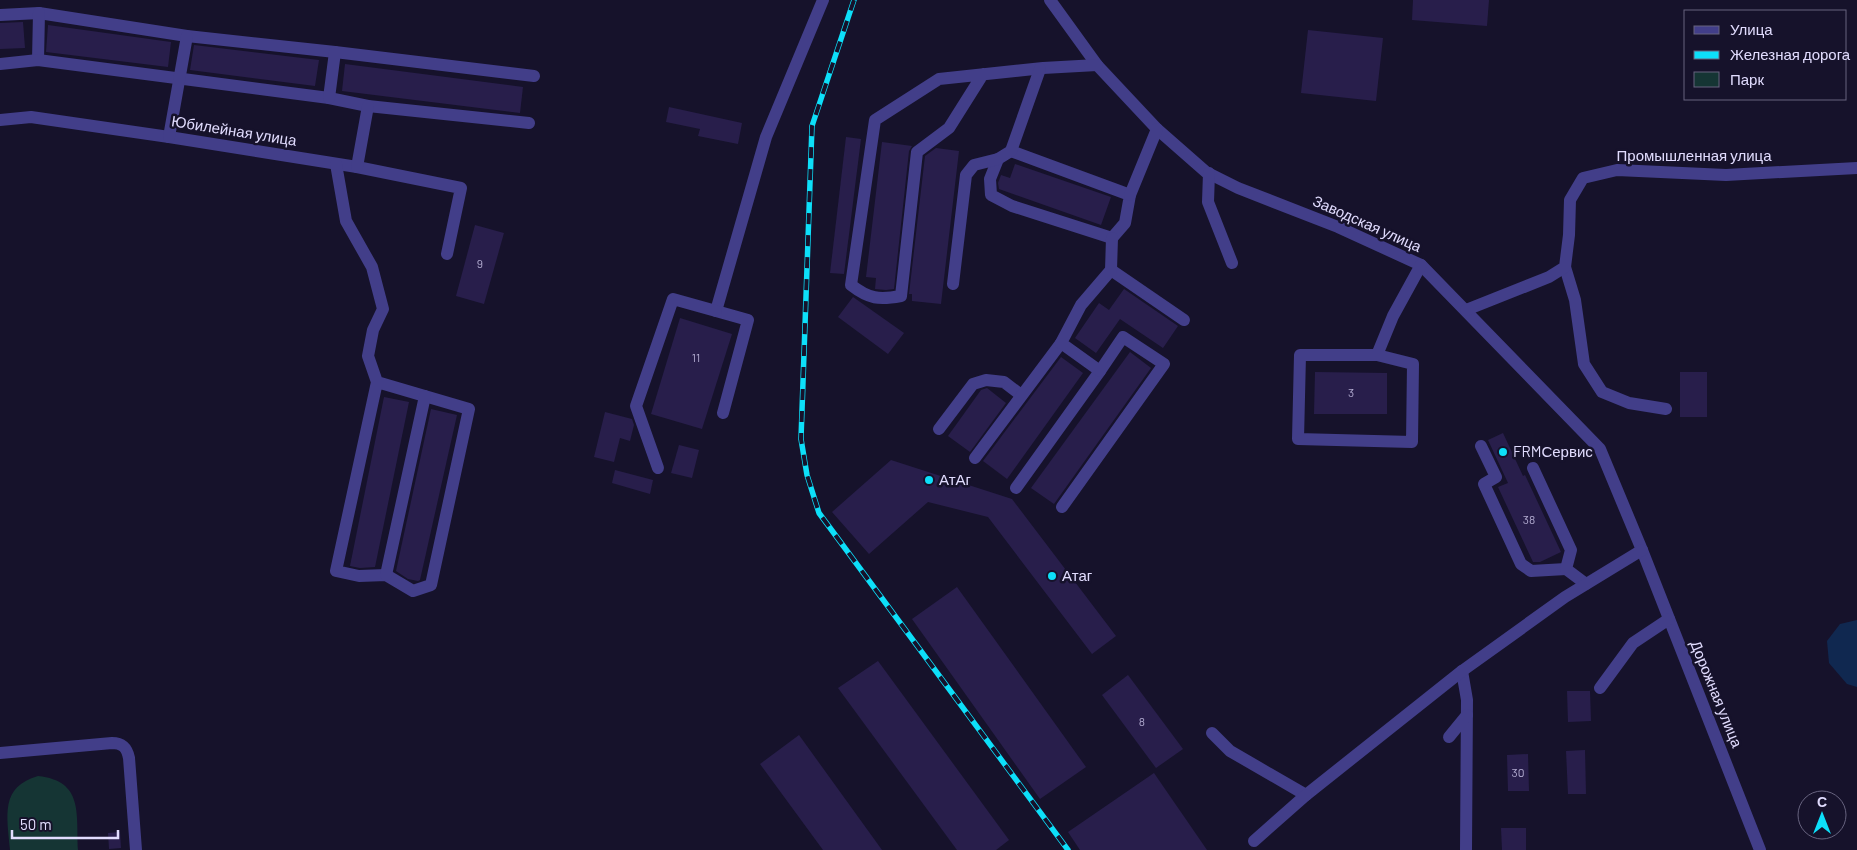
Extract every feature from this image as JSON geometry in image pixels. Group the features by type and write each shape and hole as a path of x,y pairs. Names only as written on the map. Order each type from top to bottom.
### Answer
{"street":[{"path":"716,311 766,137 823,0"},
{"name":"Заводская улица","path":"1050,0 1097,65 1157,129 1209,173 1238,188 1338,227 1421,265 1600,450 1642,550"},
{"path":"38,60 39,13"},
{"path":"0,15 39,13 187,36 534,76"},
{"path":"169,137 187,36"},
{"path":"329,98 335,52"},
{"path":"0,64 38,60 329,98 368,106 529,123"},
{"path":"983,74 949,128 917,152 901,296 882,299 862,294 851,285 875,120 939,79 983,74 1097,65"},
{"path":"953,284 966,175 974,165 998,159 1011,151 1040,69"},
{"path":"356,167 368,106"},
{"name":"Юбилейная улица","path":"0,120 31,117 169,137 356,167 461,188 447,254"},
{"path":"976,458 1061,343 1080,305 1111,270 1112,238 1125,223 1130,194 1157,129"},
{"path":"1011,151 1130,194"},
{"path":"998,159 990,179 991,195 1012,206 1112,238"},
{"path":"336,164 346,221 372,267 383,309 373,330 368,356 377,382 336,571 359,576 386,575 413,591 431,585 469,409 377,382"},
{"name":"Промышленная улица","path":"1565,267 1569,235 1570,200 1583,178 1617,170 1726,175 1857,168"},
{"path":"1209,173 1208,202 1232,263"},
{"path":"1377,355 1393,316 1421,265"},
{"path":"1466,310 1549,277 1565,267 1575,300 1584,364 1602,392 1629,403 1666,410"},
{"path":"1111,270 1184,320"},
{"path":"658,468 636,406 674,299 748,320 723,412"},
{"path":"1016,488 1123,337 1164,364 1062,507"},
{"path":"1061,343 1100,371"},
{"path":"1300,354 1377,355 1414,364 1412,442 1298,439 1300,354"},
{"path":"939,429 973,384 986,380 1004,382 1021,395"},
{"path":"386,575 426,396"},
{"path":"1480,446 1496,477 1484,484 1521,564 1531,571 1566,569 1586,584"},
{"path":"1533,468 1571,550 1566,569"},
{"path":"1254,841 1306,795 1462,671 1565,597 1642,550"},
{"name":"Дорожная улица","path":"1642,550 1760,850"},
{"path":"1600,688 1633,643 1669,618"},
{"path":"1462,671 1467,700 1466,850"},
{"path":"1450,737 1467,715"},
{"path":"1212,733 1230,751 1306,795"},
{"path":"0,753 112,743 120,744 124,747 129,758 136,850"}],"green space":[{"path":"38,776 53,779 70,792 77,812 78,850 10,850 8,814 12,795 17,787"}],"water":[{"path":"1857,620 1857,687 1847,684 1829,663 1827,641 1840,624"}],"building":[{"path":"1413,0 1489,0 1487,26 1412,20"},
{"path":"23,22 25,48 0,49 0,23"},
{"path":"48,25 171,42 168,67 46,52"},
{"path":"1308,30 1383,38 1376,101 1301,93"},
{"path":"194,45 319,60 315,86 190,70"},
{"path":"345,64 523,87 520,113 342,91"},
{"path":"669,107 742,123 738,144 698,136 700,129 666,122"},
{"path":"846,137 861,139 844,274 830,273"},
{"path":"882,142 912,146 909,151 894,289 886,290 875,289 876,278 866,277"},
{"path":"936,148 959,151 941,304 912,301 912,294 909,294 925,156"},
{"path":"1015,164 1111,197 1101,225 999,189 998,183 1001,175 1010,178"},
{"path":"475,225 504,233 484,304 456,296"},
{"path":"1124,289 1178,326 1163,348 1120,319 1096,353 1075,338 1099,303 1109,310"},
{"path":"853,297 904,333 888,354 838,317"},
{"path":"680,318 732,334 702,429 651,414"},
{"path":"1130,352 1151,368 1054,504 1031,488"},
{"path":"1061,357 1083,373 1007,479 983,461"},
{"path":"1315,372 1387,373 1387,414 1314,414"},
{"path":"1680,372 1707,372 1707,417 1680,417"},
{"path":"987,388 1006,403 970,452 948,436 981,390"},
{"path":"384,397 409,402 375,567 360,568 350,566"},
{"path":"431,409 457,415 420,580 418,581 408,579 396,571"},
{"path":"605,412 632,419 634,425 630,441 620,438 614,462 594,457"},
{"path":"1503,433 1561,552 1540,562 1533,562 1498,487 1508,483 1488,440"},
{"path":"679,445 699,450 692,478 671,473"},
{"path":"891,460 1012,499 1116,636 1092,654 988,517 928,502 869,554 832,512"},
{"path":"615,470 653,480 650,494 612,483"},
{"path":"957,587 1086,767 1040,799 912,619"},
{"path":"878,661 1009,840 996,850 957,850 838,688"},
{"path":"1128,675 1183,749 1156,768 1102,695"},
{"path":"1567,691 1590,691 1591,721 1568,722"},
{"path":"799,735 882,850 823,850 760,764"},
{"path":"1585,750 1586,794 1568,794 1566,751"},
{"path":"1528,754 1529,791 1508,791 1507,755"},
{"path":"1154,773 1207,850 1080,850 1068,832"},
{"path":"1501,828 1526,828 1526,850 1502,850"},
{"path":"120,832 121,848 109,849 108,833"}],"railway":[{"path":"854,0 812,126 801,439 807,475 819,513 1068,850"}],"place":[{"name":"FRMСервис","path":"1503,452"},
{"name":"АтАг","path":"929,480"},
{"name":"Атаг","path":"1052,576"}]}
